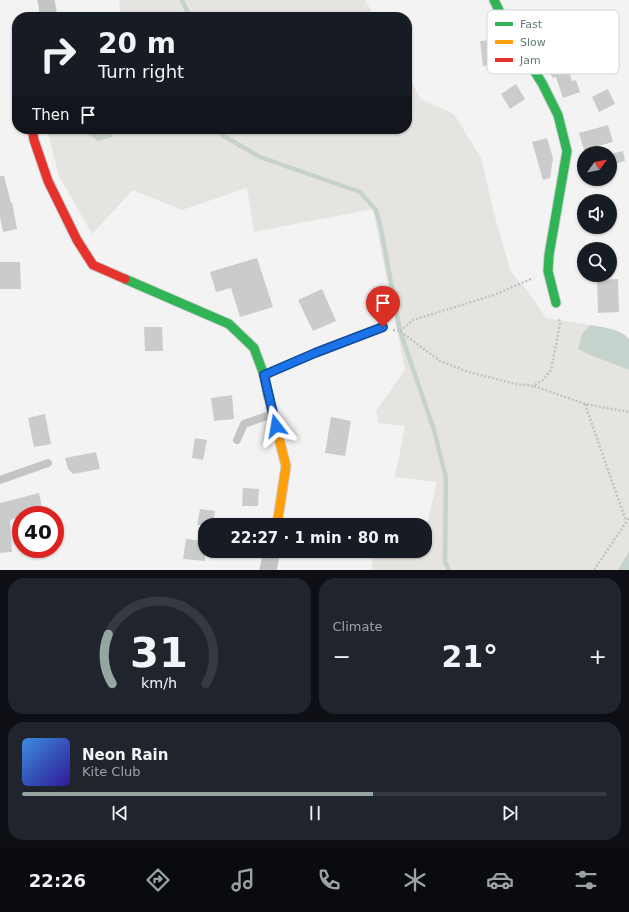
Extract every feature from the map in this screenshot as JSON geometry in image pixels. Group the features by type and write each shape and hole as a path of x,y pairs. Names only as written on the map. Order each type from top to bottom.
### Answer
{"street":[{"path":"46,0 48,12"},
{"path":"494,0 499,10"},
{"path":"536,74 558,115 567,151 549,255 548,271 556,303"},
{"path":"33,134 48,181 77,240 93,265 229,324 254,348 264,375 286,466 278,518"},
{"path":"268,570 271,558"}],"lane":[{"path":"264,375 315,353 383,327"},
{"path":"237,440 244,424 272,413"},
{"path":"0,480 48,463"}],"path":[{"path":"400,331 413,320 494,295 548,271"},
{"path":"533,386 543,380 551,370 560,324 556,303"},
{"path":"383,327 400,331 440,361 469,372 516,384 533,386 585,404 629,412"},
{"path":"585,404 626,521"},
{"path":"594,570 629,518"}],"shaded area":[{"path":"119,0 365,0 372,12 120,12"},
{"path":"412,83 421,99 454,114 481,158 496,221 511,272 529,293 546,318 590,325 582,334 578,349 629,370 629,551 618,570 371,570 373,558 432,558 432,518 428,518 437,482 395,477 405,426 378,423 376,411 405,370 373,209 254,232 247,188 182,210 133,190 92,234 59,176 48,134 92,134 111,137 111,134 412,134"},
{"path":"88,134 112,134 112,137 98,141"},
{"path":"590,325 616,331 629,339 629,370 578,349 582,334"},
{"path":"629,551 629,570 618,570"}],"building":[{"path":"487,40 487,66 483,66 480,41"},
{"path":"551,74 570,74 572,81 576,80 580,92 563,98 556,77 553,78"},
{"path":"516,84 525,99 510,109 501,94"},
{"path":"608,89 615,104 599,112 592,97"},
{"path":"608,125 613,142 598,146 583,146 579,133"},
{"path":"547,138 553,158 550,178 543,180 532,142"},
{"path":"623,151 625,161 617,163 617,152"},
{"path":"0,176 4,176 11,203 12,202 17,229 3,232 0,217"},
{"path":"257,258 273,307 240,317 231,288 216,292 210,272"},
{"path":"0,262 20,262 21,289 0,289"},
{"path":"617,279 619,312 598,313 597,282 617,282"},
{"path":"322,289 336,321 313,331 298,300"},
{"path":"144,327 162,327 163,351 145,351"},
{"path":"232,395 234,419 214,421 211,398"},
{"path":"45,414 51,444 34,447 28,418"},
{"path":"331,417 351,421 345,456 325,453"},
{"path":"195,438 207,440 203,460 192,458"},
{"path":"96,452 100,469 73,474 68,469 65,458"},
{"path":"243,488 259,489 258,506 242,506"},
{"path":"39,493 42,506 12,506 12,519 10,520 12,552 0,553 0,503"},
{"path":"200,509 215,511 214,518 198,518"},
{"path":"186,539 198,540 198,558 205,558 205,561 183,559"}],"waterway":[{"path":"182,0 187,12"},
{"path":"221,134 260,157 360,192 376,210 381,229 400,331 434,430 446,478 445,562 449,570"}],"traffic: fast":[{"path":"494,0 499,10"},
{"path":"536,74 558,115 567,151 549,255 548,271 556,303"},
{"path":"125,279 229,324 254,348 264,375 268,395"}],"traffic: slow":[{"path":"268,395 286,466 278,518"}],"traffic: jam":[{"path":"33,134 48,181 77,240 93,265 125,279"}],"route":[{"path":"276,426 264,375 315,353 383,327"}]}
